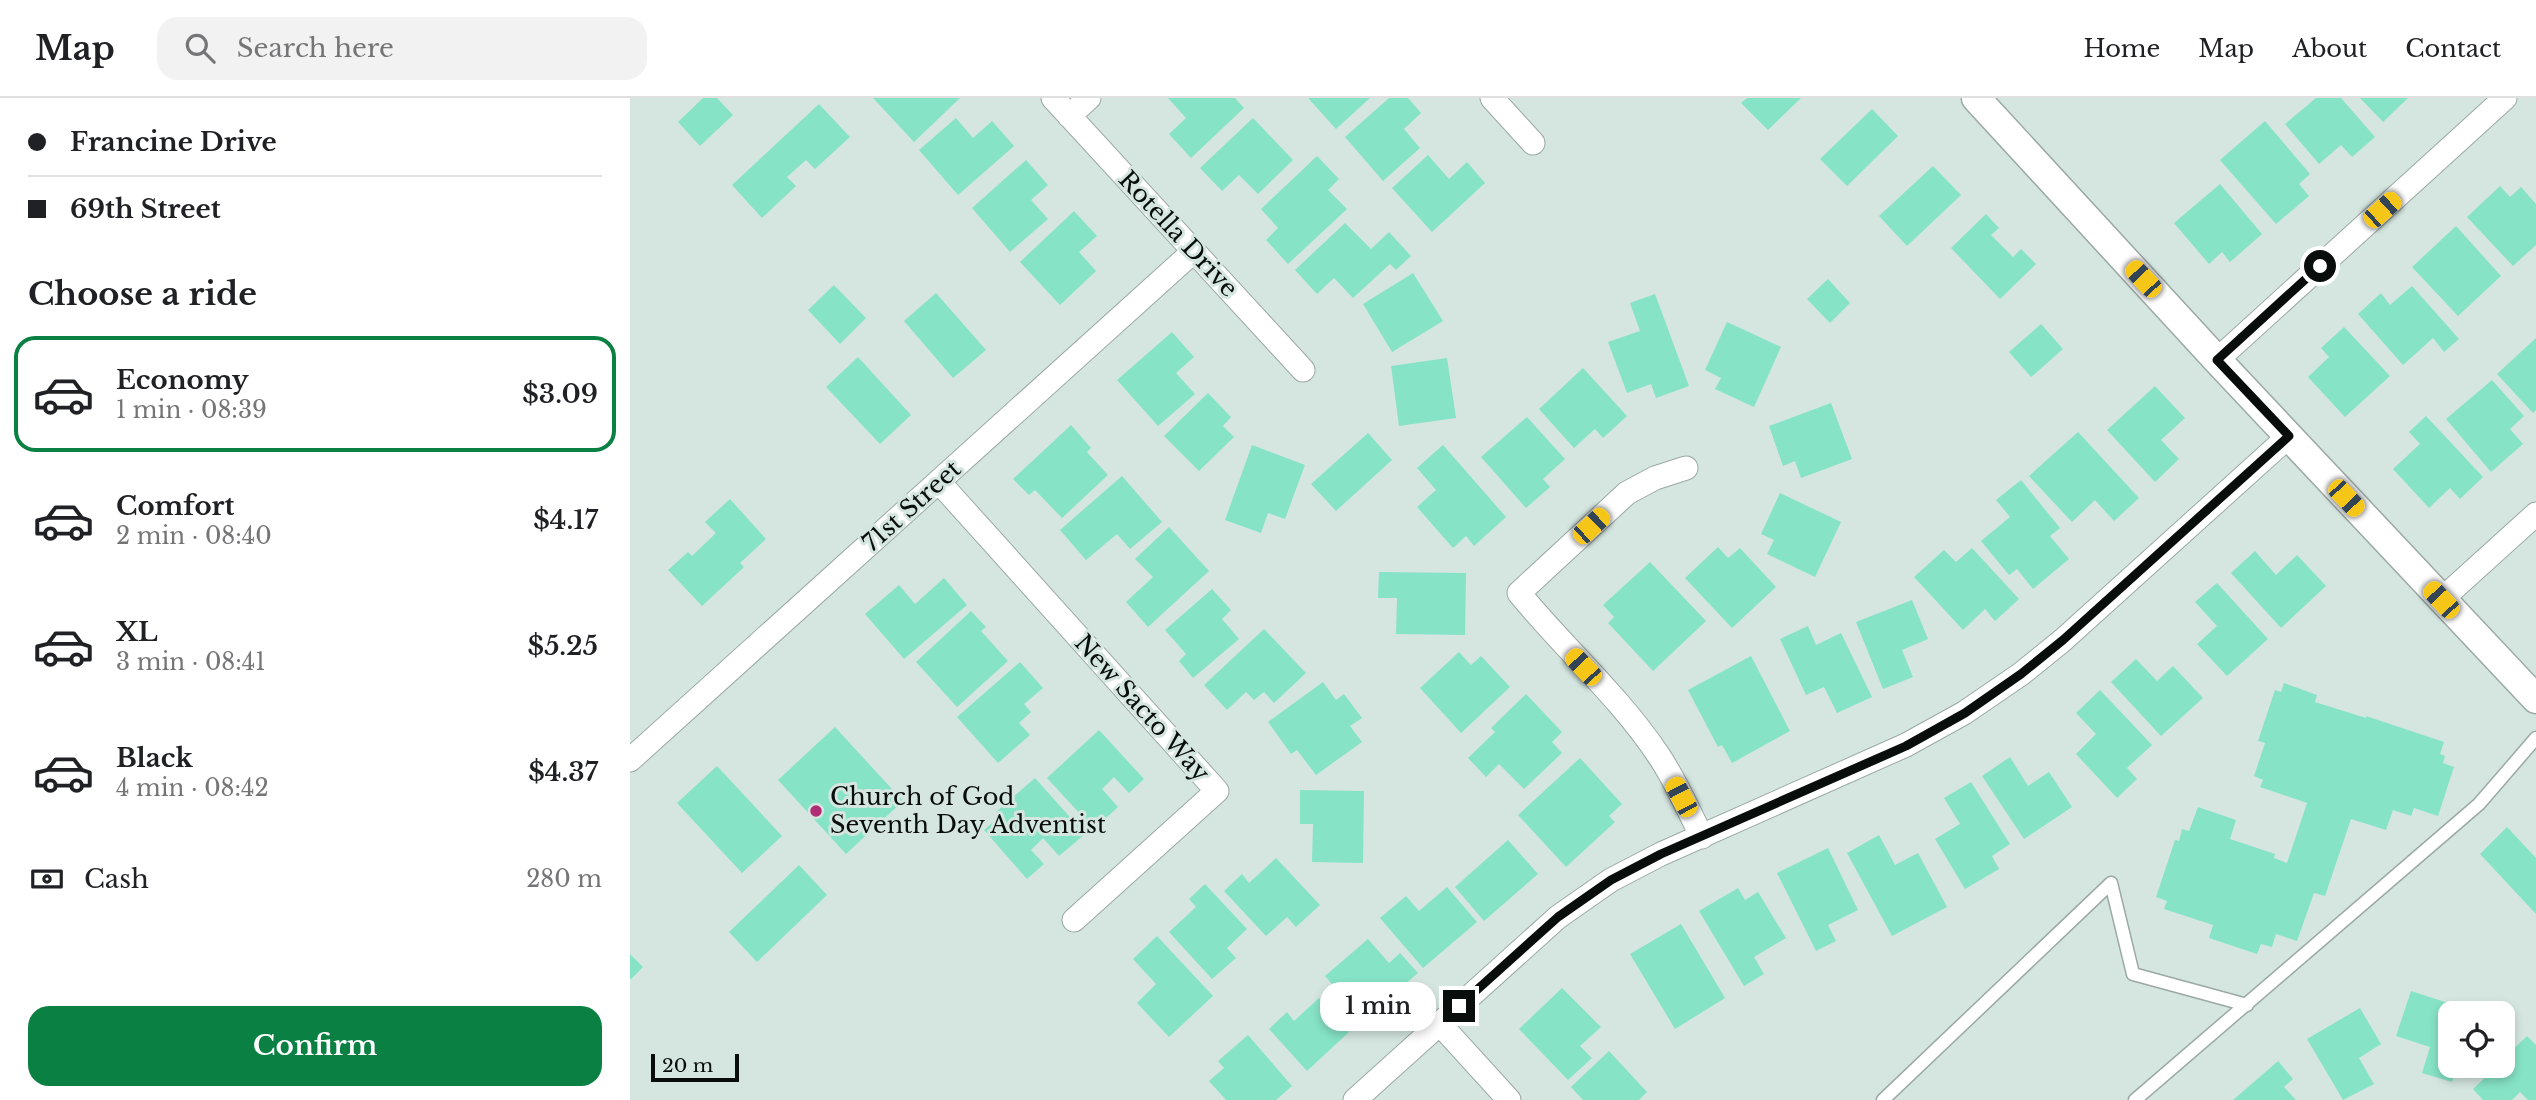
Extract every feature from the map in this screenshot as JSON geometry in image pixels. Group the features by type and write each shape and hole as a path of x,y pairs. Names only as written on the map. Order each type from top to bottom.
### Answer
{"street":[{"name":"Rotella Drive","path":"1053,98 1303,370"},
{"path":"1069,116 1089,98"},
{"path":"1492,98 1533,143"},
{"path":"1976,98 2217,360 2536,699"},
{"path":"2217,360 2505,98"},
{"name":"71st Street","path":"630,760 1194,251"},
{"path":"1355,1100 1558,917 1611,880 1661,854 1906,746 1965,713 2021,674 2063,640 2289,436"},
{"path":"1686,468 1655,478 1627,493 1519,593 1549,630 1634,722 1661,758 1702,837"},
{"name":"New Sacto Way","path":"939,482 1217,792 1074,920"},
{"path":"2441,600 2536,514"},
{"path":"1440,1023 1509,1100"}],"lane":[{"path":"2135,1100 2479,804 2536,738"},
{"path":"1883,1100 2111,883 2133,974 2247,1005"}],"building":[{"path":"703,98 717,98 733,115 700,146 678,122"},
{"path":"873,98 960,98 914,142"},
{"path":"1168,98 1235,98 1244,108 1191,158 1169,134 1186,118"},
{"path":"1308,98 1370,98 1336,129"},
{"path":"1389,98 1408,98 1421,113 1404,129 1420,148 1383,181 1345,137"},
{"path":"1747,98 1801,98 1768,130 1741,103"},
{"path":"2316,98 2341,98 2375,137 2352,157 2341,145 2319,164 2285,124"},
{"path":"2360,98 2408,98 2383,122"},
{"path":"819,104 850,137 815,169 806,160 787,177 796,186 762,218 732,185"},
{"path":"1872,109 1898,136 1847,186 1820,159"},
{"path":"956,118 973,138 992,121 1014,146 958,195 919,150"},
{"path":"1253,118 1293,160 1258,194 1239,175 1222,191 1200,168"},
{"path":"2265,121 2310,174 2299,184 2309,196 2276,224 2220,160"},
{"path":"1428,155 1449,179 1467,162 1485,183 1432,232 1392,188"},
{"path":"1317,156 1339,179 1328,190 1347,209 1288,264 1266,240 1278,228 1261,209"},
{"path":"1026,160 1048,185 1031,200 1048,219 1010,252 972,208"},
{"path":"1933,166 1961,195 1907,246 1879,216"},
{"path":"2220,184 2262,234 2230,262 2222,252 2209,264 2174,223"},
{"path":"2500,186 2510,197 2521,187 2536,204 2536,245 2513,266 2467,217"},
{"path":"1074,211 1097,236 1079,252 1096,271 1060,305 1020,262"},
{"path":"1986,214 1999,228 1991,235 2013,257 2021,249 2036,264 2000,299 1951,248"},
{"path":"1345,223 1371,249 1389,232 1411,256 1396,270 1390,264 1353,298 1334,278 1317,294 1295,270"},
{"path":"2456,226 2501,276 2458,316 2412,267"},
{"path":"1413,273 1443,321 1392,352 1363,304"},
{"path":"1828,279 1850,303 1830,323 1807,299"},
{"path":"834,285 866,318 840,344 808,310"},
{"path":"2412,286 2459,339 2444,352 2433,338 2403,365 2358,314 2381,293 2390,305"},
{"path":"936,293 986,350 953,378 904,321"},
{"path":"1655,294 1689,386 1656,398 1651,384 1627,393 1608,342 1640,331 1630,303"},
{"path":"1727,322 1781,347 1754,407 1715,389 1721,378 1705,370"},
{"path":"2041,324 2063,349 2031,377 2009,352"},
{"path":"2344,327 2390,376 2345,417 2308,377 2329,357 2321,348"},
{"path":"1172,332 1194,357 1176,373 1195,394 1158,426 1117,380"},
{"path":"2536,338 2536,410 2533,413 2497,374"},
{"path":"858,357 911,415 880,444 826,387"},
{"path":"1447,358 1456,418 1399,426 1391,366"},
{"path":"1583,368 1627,416 1603,438 1595,429 1574,448 1539,409"},
{"path":"2492,380 2524,416 2510,429 2523,444 2491,472 2446,419"},
{"path":"2155,386 2185,418 2161,440 2179,459 2155,482 2107,430"},
{"path":"1208,393 1231,417 1223,426 1234,437 1199,471 1164,436"},
{"path":"1831,403 1852,459 1801,478 1795,461 1783,466 1769,426"},
{"path":"2426,416 2483,477 2460,499 2450,488 2429,508 2393,469 2420,444 2409,432"},
{"path":"1527,417 1565,459 1543,479 1550,487 1526,508 1481,457"},
{"path":"1071,425 1091,448 1087,452 1108,475 1062,518 1035,490 1029,495 1013,479"},
{"path":"2078,432 2139,498 2114,521 2095,500 2072,522 2029,476"},
{"path":"1368,433 1392,460 1336,511 1311,484"},
{"path":"1252,445 1305,465 1285,519 1268,513 1261,533 1225,520"},
{"path":"1443,445 1506,517 1474,546 1466,536 1453,548 1417,507 1436,490 1417,468"},
{"path":"1122,476 1162,522 1130,549 1117,534 1086,560 1060,530"},
{"path":"2021,480 2060,528 2050,536 2069,559 2033,589 2017,569 2009,575 1981,541 2010,517 1996,500"},
{"path":"1780,493 1841,522 1815,577 1767,554 1774,540 1761,534"},
{"path":"730,499 766,539 740,563 744,567 702,606 668,570 688,552 692,556 716,533 705,522"},
{"path":"1169,527 1209,571 1148,627 1126,602 1153,577 1135,559"},
{"path":"1718,547 1728,558 1740,548 1776,587 1732,628 1685,578"},
{"path":"1972,548 2019,599 1995,621 1985,609 1963,630 1914,577 1944,550 1956,562"},
{"path":"2255,551 2276,575 2297,555 2326,586 2281,628 2231,573"},
{"path":"1650,562 1706,621 1653,671 1608,623 1614,617 1603,605"},
{"path":"1379,572 1466,573 1465,635 1396,634 1397,598 1378,598"},
{"path":"944,578 967,605 904,659 865,614 899,585 915,604"},
{"path":"2217,583 2268,639 2227,676 2197,644 2217,626 2195,602"},
{"path":"1212,589 1231,610 1222,619 1239,639 1193,678 1179,661 1186,654 1165,630"},
{"path":"1912,600 1928,639 1902,650 1913,677 1883,689 1856,622"},
{"path":"971,611 986,627 981,631 1008,661 957,707 916,662"},
{"path":"1808,626 1816,645 1841,633 1872,697 1837,713 1824,687 1806,695 1780,639"},
{"path":"1264,629 1306,673 1274,703 1264,692 1254,700 1246,692 1227,710 1204,685"},
{"path":"1459,652 1471,665 1481,656 1510,687 1461,733 1420,688"},
{"path":"1751,656 1790,731 1732,763 1722,745 1718,747 1688,690"},
{"path":"2136,659 2157,681 2173,666 2203,698 2161,736 2111,682"},
{"path":"1020,662 1043,688 1024,704 1031,712 1019,723 1030,735 998,763 957,717"},
{"path":"1323,682 1336,700 1344,694 1362,718 1350,726 1362,742 1316,775 1297,750 1291,754 1268,722"},
{"path":"2284,683 2317,695 2315,702 2444,742 2440,754 2445,756 2443,763 2454,767 2438,816 2414,808 2411,816 2393,810 2386,830 2351,819 2325,896 2314,893 2297,941 2276,934 2272,947 2261,944 2257,954 2209,938 2213,925 2164,909 2167,901 2156,897 2175,840 2179,841 2182,829 2189,831 2198,807 2236,820 2230,839 2275,854 2274,858 2287,863 2307,803 2260,787 2263,780 2254,776 2265,743 2258,741 2275,690 2281,692"},
{"path":"2100,690 2152,745 2127,768 2137,779 2117,798 2076,754 2096,734 2076,713"},
{"path":"1526,694 1562,732 1552,742 1562,753 1524,789 1499,764 1486,777 1468,758 1495,732 1491,728"},
{"path":"835,727 903,801 846,854 778,780"},
{"path":"1099,730 1144,779 1129,793 1114,777 1102,789 1118,807 1094,829 1047,778"},
{"path":"2010,757 2028,786 2049,772 2072,807 2024,839 1982,776"},
{"path":"1580,758 1622,804 1609,816 1615,822 1566,867 1518,815"},
{"path":"717,766 782,836 742,873 677,803"},
{"path":"1035,778 1085,834 1059,856 1043,838 1031,850 1044,864 1027,879 984,830 1000,816 996,812"},
{"path":"1971,782 2010,844 1992,856 1999,869 1965,889 1935,839 1960,824 1944,798"},
{"path":"1300,790 1364,791 1363,863 1312,862 1313,824 1300,824"},
{"path":"2507,827 2536,858 2536,914 2480,854"},
{"path":"1879,835 1895,865 1918,853 1947,907 1892,936 1847,853"},
{"path":"1508,840 1538,874 1484,921 1455,887"},
{"path":"1828,848 1858,910 1828,925 1836,941 1816,951 1777,873"},
{"path":"1276,858 1320,905 1296,927 1287,917 1266,936 1224,891 1242,874 1249,883"},
{"path":"799,865 827,895 757,962 729,932"},
{"path":"1205,884 1247,929 1227,948 1236,958 1212,979 1169,932 1196,907 1189,899"},
{"path":"1447,887 1477,922 1423,968 1380,918 1406,896 1419,911"},
{"path":"1738,888 1745,900 1758,892 1786,938 1754,957 1764,974 1744,986 1699,911"},
{"path":"1681,924 1725,998 1675,1029 1630,954"},
{"path":"1157,936 1213,996 1169,1037 1137,1003 1156,984 1133,959"},
{"path":"1368,939 1389,963 1400,953 1418,973 1363,1020 1325,976"},
{"path":"630,954 643,967 630,980"},
{"path":"1562,988 1601,1027 1580,1046 1592,1058 1568,1080 1519,1029"},
{"path":"2411,991 2442,1001 2438,1001 2438,1078 2422,1073 2430,1047 2396,1036"},
{"path":"1319,998 1349,1032 1307,1071 1269,1029 1287,1012 1294,1021"},
{"path":"2360,1008 2381,1044 2359,1058 2374,1084 2343,1100 2307,1039"},
{"path":"1248,1035 1292,1086 1276,1100 1226,1100 1209,1081 1224,1068 1218,1061"},
{"path":"2527,1036 2536,1045 2536,1100 2528,1100 2520,1092 2512,1100 2483,1100 2473,1089 2484,1078 2515,1078 2515,1048"},
{"path":"1609,1051 1647,1092 1639,1100 1583,1100 1571,1087"},
{"path":"2278,1061 2293,1079 2284,1087 2296,1100 2233,1100"}],"place":[{"name":"Church of God Seventh Day Adventist","path":"816,811"}],"route":[{"path":"1459,1006 1558,917 1611,880 1661,854 1906,746 1965,713 2021,674 2063,640 2289,436 2217,360 2320,266"}]}
